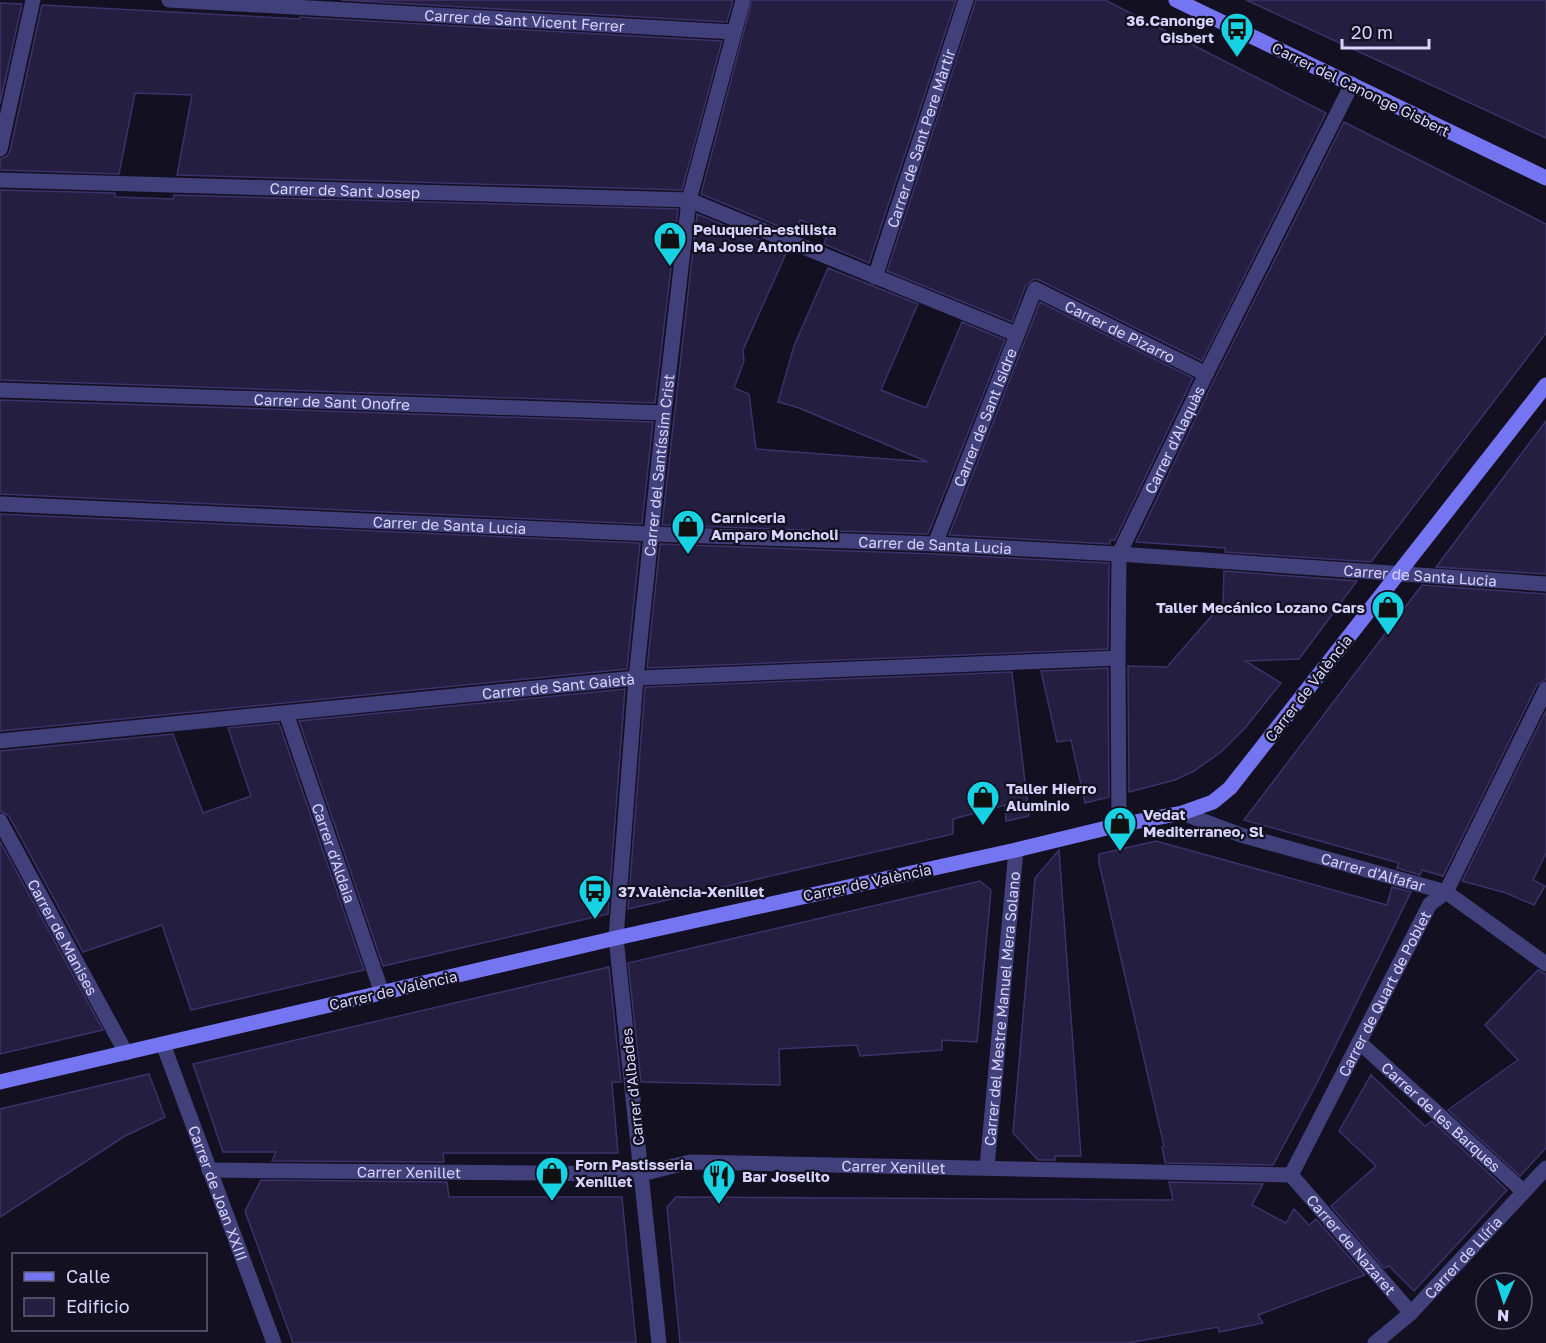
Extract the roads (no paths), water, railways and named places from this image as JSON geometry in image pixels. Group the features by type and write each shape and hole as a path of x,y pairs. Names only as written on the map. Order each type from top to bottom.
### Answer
{"street":[{"path":"0,149 33,0"},
{"name":"Carrer de Sant Vicent Ferrer","path":"169,0 734,32"},
{"name":"Carrer del Santíssim Crist","path":"616,938 636,678 689,200 743,0"},
{"name":"Carrer de Sant Pere Màrtir","path":"875,277 966,0"},
{"name":"Carrer del Canonge Gisbert","path":"1176,0 1546,178"},
{"name":"Carrer d'Alaquàs","path":"1119,825 1119,554 1206,374 1352,84"},
{"name":"Carrer de Sant Josep","path":"0,180 689,200"},
{"path":"689,200 1016,334"},
{"name":"Carrer de Pizarro","path":"1035,289 1206,374"},
{"name":"Carrer de Sant Isidre","path":"935,544 1035,289"},
{"name":"Carrer de València","path":"0,1082 616,938 1016,850 1119,825 1182,813 1213,802 1230,788 1546,385"},
{"name":"Carrer de Sant Onofre","path":"0,390 664,413"},
{"name":"Carrer de Santa Lucia","path":"0,504 652,534 935,544 1119,554 1546,584"},
{"name":"Carrer de Sant Gaietà","path":"0,741 636,678 1118,658"},
{"name":"Carrer de Quart de Poblet","path":"1291,1175 1430,904 1446,892 1546,689"},
{"name":"Carrer d'Aldaia","path":"286,713 382,993"},
{"name":"Carrer d'Alfafar","path":"1182,813 1241,835 1446,892 1546,964"},
{"name":"Carrer de Manises","path":"0,821 126,1053"},
{"name":"Carrer del Mestre Manuel Mera Solano","path":"987,1167 1016,850"},
{"name":"Carrer d'Albades","path":"616,938 659,1343"},
{"name":"Carrer de les Barques","path":"1359,1042 1523,1191"},
{"name":"Carrer de Joan XXIII","path":"163,1044 274,1343"},
{"name":"Carrer Xenillet","path":"209,1170 641,1174 690,1162 1291,1175"},
{"name":"Carrer de Llíria","path":"1375,1343 1411,1313 1546,1168"},
{"name":"Carrer de Nazaret","path":"1291,1175 1411,1313"}],"place":[{"name":"36.Canonge Gisbert","path":"1237,58"},
{"name":"Peluqueria-estilista Mª Jose Antonino","path":"670,267"},
{"name":"Carniceria Amparo Moncholi","path":"688,555"},
{"name":"Taller Mecánico Lozano Cars","path":"1388,636"},
{"name":"Taller Hierro Aluminio","path":"983,826"},
{"name":"Vedat Mediterraneo, Sl","path":"1120,852"},
{"name":"37.València-Xenillet","path":"595,920"},
{"name":"Forn Pastisseria Xenillet","path":"552,1202"},
{"name":"Bar Joselito","path":"719,1205"}]}
